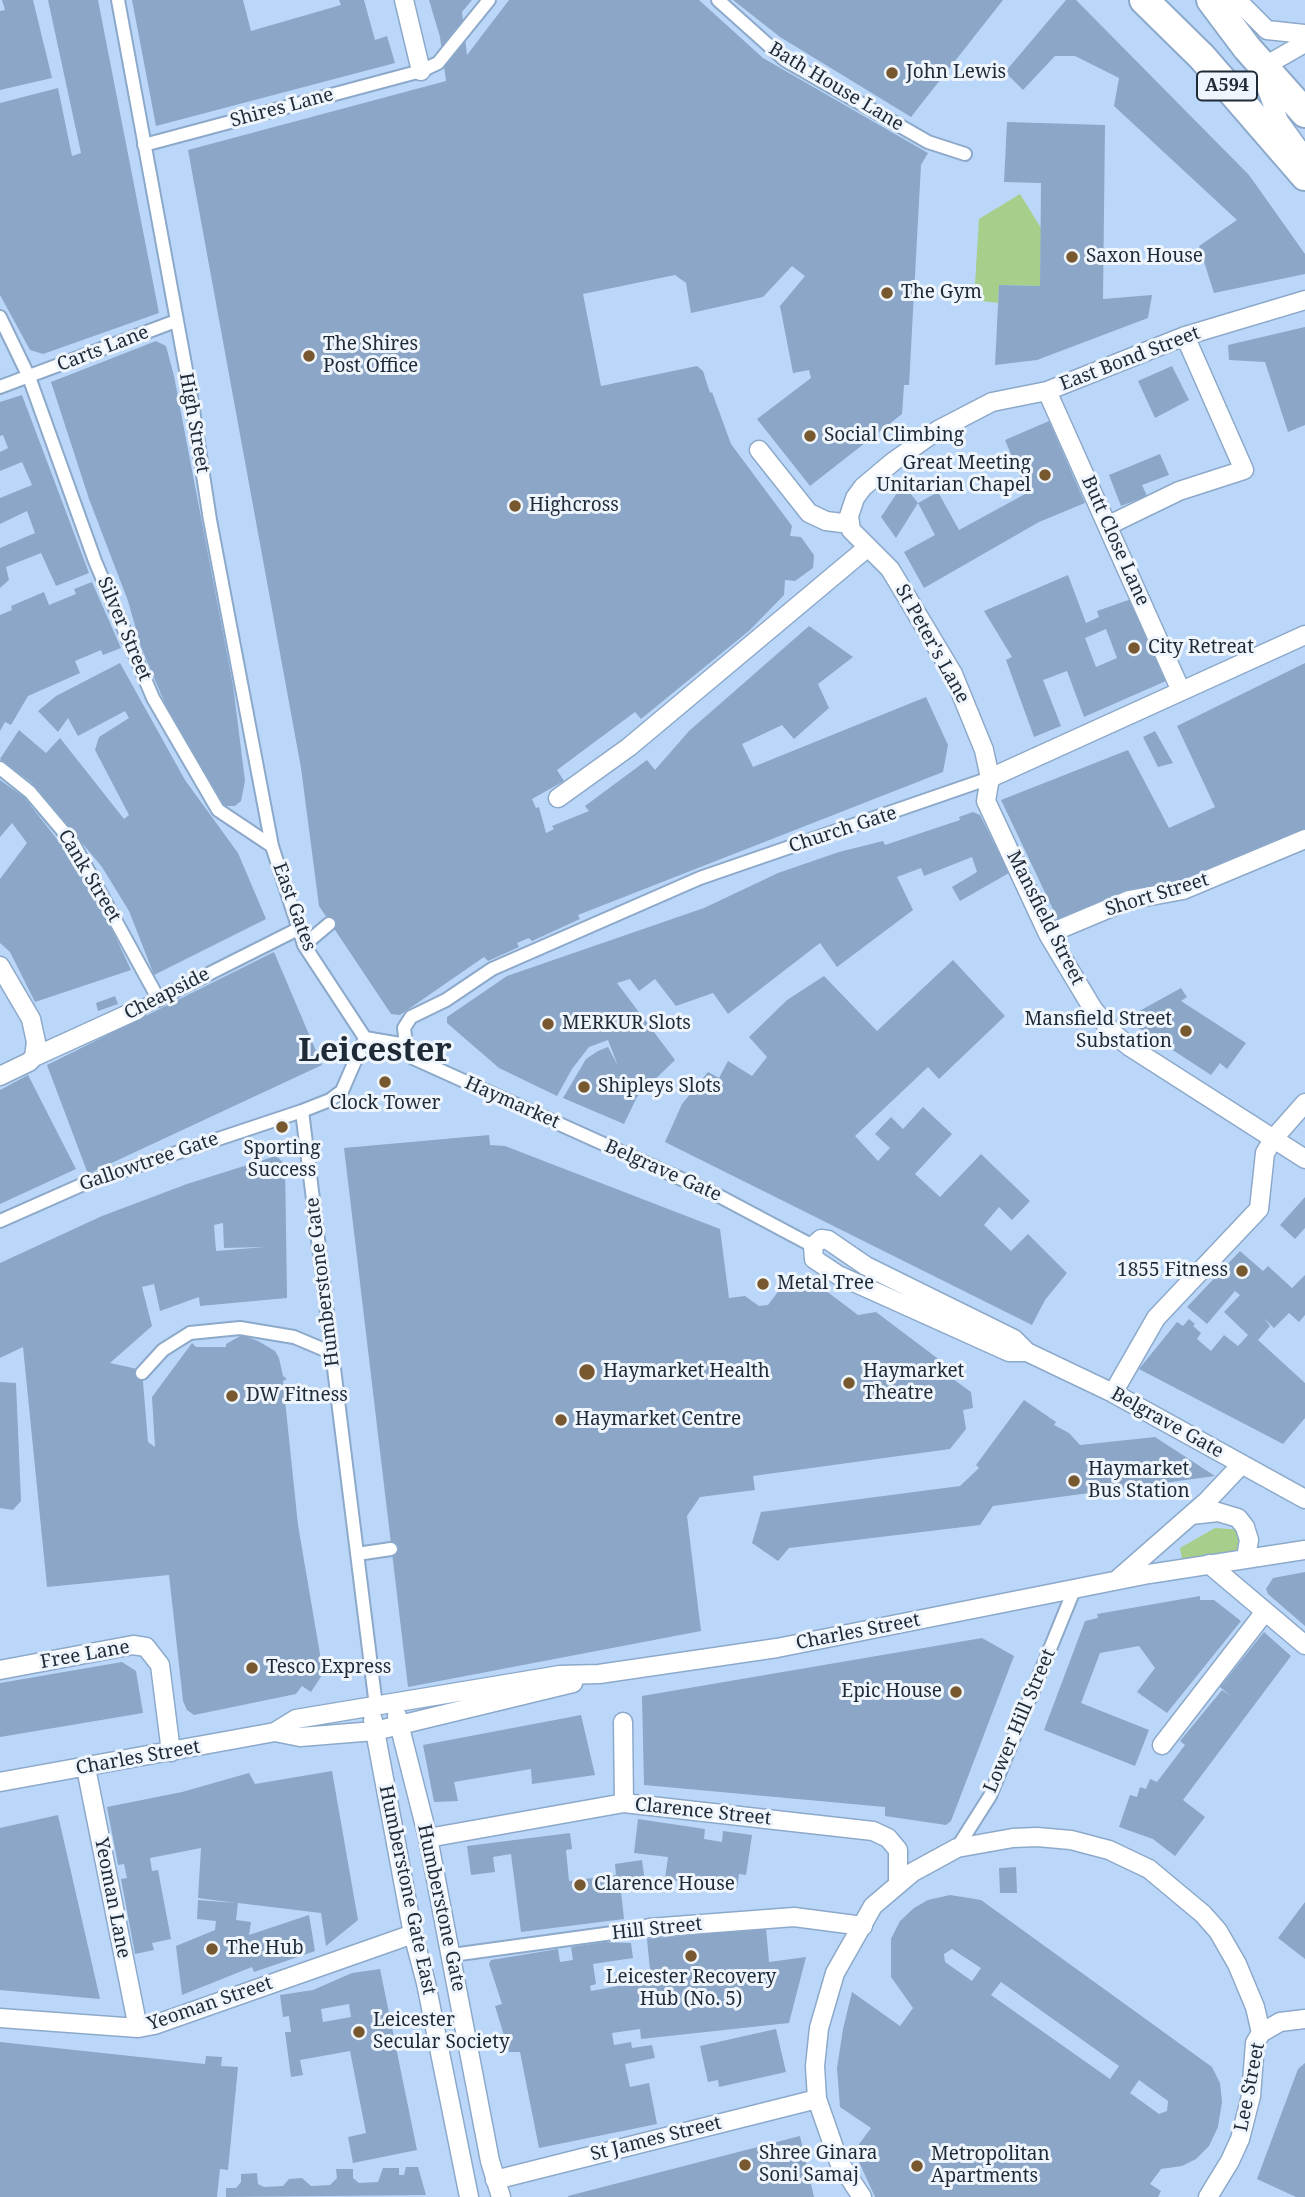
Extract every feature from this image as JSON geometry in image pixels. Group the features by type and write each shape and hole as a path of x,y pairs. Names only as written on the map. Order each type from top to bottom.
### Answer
{"main road":[{"name":"A594","path":"1144,0 1202,57 1305,176"},
{"name":"A594","path":"1211,0 1263,67 1305,113"}],"street":[{"name":"High Street","path":"118,0 272,846"},
{"path":"404,0 421,71 438,63 489,0"},
{"name":"Bath House Lane","path":"718,0 785,60 928,142 965,154"},
{"path":"1237,0 1267,30 1305,34"},
{"path":"1305,43 1263,67 1264,82 1279,121 1305,157"},
{"name":"Shires Lane","path":"144,145 421,71"},
{"name":"East Bond Street","path":"850,524 850,507 863,487 921,441 992,402 1047,391 1185,336 1305,300"},
{"name":"Silver Street","path":"0,317 29,377 111,613 153,698 218,810 272,846"},
{"name":"Carts Lane","path":"0,387 176,321"},
{"path":"1109,525 1179,491 1244,470 1185,336"},
{"name":"Butt Close Lane","path":"1047,391 1181,691"},
{"path":"759,450 809,513 826,522 850,524"},
{"name":"St Peter's Lane","path":"850,524 855,536 890,569 942,652 976,727 990,778"},
{"path":"558,799 629,747 868,547"},
{"name":"Church Gate","path":"405,1045 404,1028 411,1017 446,1000 492,969 700,878 990,778 1305,635"},
{"name":"Cank Street","path":"0,768 30,792 74,843 148,1005"},
{"name":"Mansfield Street","path":"990,778 986,800 1048,934 1079,989 1113,1033 1305,1160"},
{"name":"Short Street","path":"1048,934 1129,900 1183,890 1305,839"},
{"name":"East Gates","path":"272,846 304,945 365,1038"},
{"path":"304,945 329,924"},
{"name":"Cheapside","path":"0,1076 298,929"},
{"path":"0,966 31,1020 36,1042 34,1057"},
{"path":"302,1111 330,1100 342,1091 365,1038 405,1045"},
{"name":"Haymarket","path":"405,1045 413,1058 587,1136"},
{"path":"1114,1393 1156,1318 1259,1209 1265,1153 1273,1138 1305,1103"},
{"name":"Gallowtree Gate","path":"0,1221 86,1183 302,1111"},
{"name":"Humberstone Gate","path":"302,1111 357,1555 380,1705 399,1727 428,1838 498,2188"},
{"name":"Belgrave Gate","path":"587,1136 719,1196 813,1246 814,1259 838,1275 1009,1352 1027,1352 1114,1393 1305,1499"},
{"path":"142,1373 163,1350 190,1333 240,1328 294,1337 332,1353"},
{"name":"Charles Street","path":"1116,1581 1191,1515 1241,1465"},
{"path":"1191,1515 1219,1512 1238,1518 1245,1527 1249,1540 1246,1557"},
{"path":"357,1555 391,1549"},
{"name":"Charles Street","path":"0,1782 275,1732 296,1719 560,1675 599,1674 777,1648 1116,1581 1246,1557 1305,1550"},
{"path":"1209,1564 1305,1645"},
{"name":"Lower Hill Street","path":"957,1848 990,1796 1074,1590"},
{"path":"1162,1745 1264,1613"},
{"name":"Free Lane","path":"0,1671 133,1645 146,1647 160,1665 172,1752"},
{"name":"Charles Street","path":"275,1732 300,1737 399,1727 564,1686 599,1674"},
{"name":"Humberstone Gate East","path":"380,1705 375,1731 413,1934 426,1983 470,2197"},
{"path":"623,1722 624,1803"},
{"name":"Yeoman Lane","path":"86,1768 138,2028"},
{"name":"Clarence Street","path":"428,1838 624,1803 873,1831 888,1838 898,1850 898,1883"},
{"name":"Lee Street","path":"862,2197 839,2162 817,2099 818,2028 835,1973 873,1906 898,1883 932,1860 957,1848 1013,1838 1071,1840 1109,1850 1149,1869 1186,1897 1218,1931 1247,1984 1261,2033 1255,2043 1251,2095 1240,2139 1208,2197"},
{"name":"Hill Street","path":"452,1955 649,1928 794,1917 863,1926"},
{"name":"Yeoman Street","path":"0,2018 138,2028 413,1934"},
{"path":"1261,2033 1280,2022 1305,2020"},
{"name":"St James Street","path":"498,2188 817,2099"}],"green space":[{"path":"1020,194 1041,228 1040,286 999,285 998,303 974,300 979,219"},
{"path":"1215,1528 1246,1530 1246,1557 1184,1569 1180,1548"}],"building":[{"path":"2,0 33,0 52,78 0,90 0,11 5,10"},
{"path":"48,0 98,0 159,313 43,354 30,350 0,295 0,103 58,88 72,156 81,153"},
{"path":"132,0 243,0 251,31 341,5 339,0 364,0 375,40 387,36 395,63 156,126"},
{"name":"Highcross","path":"429,0 472,0 462,12 467,55 509,0 699,0 763,58 928,153 921,165 909,385 904,385 902,414 810,486 757,419 811,378 809,370 793,373 780,306 805,276 792,266 763,297 691,313 686,283 675,275 583,294 601,386 697,366 703,371 731,444 792,526 790,536 801,537 814,555 813,568 795,581 785,580 784,595 750,630 641,719 635,712 557,770 564,781 532,799 536,808 539,807 546,833 554,829 552,826 589,811 585,806 647,760 655,770 689,731 809,626 853,657 818,684 829,708 794,739 782,725 742,744 753,767 926,697 948,745 943,772 578,915 580,919 532,941 529,938 517,943 519,947 488,961 484,957 400,1015 391,1014 319,906 301,768 188,150 446,81 440,37"},
{"name":"John Lewis","path":"733,0 1003,0 911,117 780,37"},
{"path":"1066,0 1076,0 1249,175 1305,254 1305,274 1214,293 1199,246 1237,220 1114,106 1119,78 1075,56 1055,56 1023,90 1005,72"},
{"name":"Saxon House","path":"1007,122 1105,125 1103,299 1152,295 1148,318 1037,360 995,365 999,285 1040,286 1041,183 1004,182"},
{"path":"1305,327 1305,425 1288,432 1265,362 1229,360 1228,345"},
{"path":"156,341 166,346 174,376 233,685 245,781 241,801 235,806 226,806 217,799 166,706 141,647 128,601 89,499 51,382"},
{"path":"1172,366 1189,400 1155,418 1138,381"},
{"path":"22,395 89,573 56,586 41,553 6,567 9,580 0,588 0,548 35,533 27,511 0,524 0,498 32,485 22,462 0,471 0,452 8,448 3,435 0,436 0,402"},
{"path":"1049,421 1085,503 1039,522 924,588 904,552 935,535 918,503 938,492 959,530 1027,493 1005,440"},
{"path":"1160,454 1169,475 1142,485 1147,496 1121,506 1109,475"},
{"path":"903,484 918,503 896,538 881,517"},
{"path":"1068,575 1086,623 1099,617 1097,611 1137,597 1166,681 1084,717 1067,671 1043,680 1061,726 1034,737 1006,660 1012,657 984,611","holes":["1106,629 1117,658 1096,667 1085,638"]},
{"path":"92,582 121,648 103,655 101,650 75,661 80,673 28,696 11,725 5,722 0,731 0,615 12,610 11,606 44,592 49,605 76,594 74,589"},
{"path":"120,663 185,780 238,853 266,919 154,975 129,911 102,867 32,783 0,759 19,730 46,753 60,738 124,819 129,815 95,750 99,737 129,718 125,711 78,736 68,718 58,732 38,711 56,696"},
{"path":"1305,663 1305,830 1172,888 1060,924 1001,800 1128,750 1169,828 1215,807 1177,726"},
{"path":"1155,731 1173,763 1158,767 1143,737"},
{"path":"0,780 24,797 74,861 102,908 131,970 35,1002 10,952 0,943 0,879 27,843 12,823 0,837"},
{"path":"973,812 980,815 1009,873 960,901 952,887 977,872 972,857 924,876 921,868 897,877 913,910 837,967 820,943 728,1014 713,993 676,1006 655,979 639,991 630,979 617,983 675,1060 637,1097 624,1124 563,1098 586,1059 598,1051 608,1047 618,1066 608,1040 589,1047 572,1069 557,1096 499,1068 447,1023 447,1017 507,976 704,908 778,873 839,852 883,841 885,845 960,820 959,817"},
{"path":"274,952 322,1065 88,1174 47,1065"},
{"path":"953,960 1005,1016 939,1079 928,1067 855,1136 878,1161 890,1148 875,1134 891,1117 903,1129 923,1107 952,1134 915,1174 940,1197 981,1154 1030,1201 1012,1220 999,1207 984,1225 1011,1251 1028,1234 1067,1273 1045,1300 1032,1325 665,1142 682,1104 708,1072 719,1078 728,1061 752,1076 767,1057 749,1037 787,1000 824,976 877,1031"},
{"name":"Mansfield Street Substation","path":"1181,988 1187,997 1181,1001 1246,1043 1227,1069 1220,1063 1211,1075 1125,1019"},
{"path":"115,996 118,1004 98,1011 96,1003"},
{"path":"28,1075 76,1169 0,1204 0,1090"},
{"name":"Clock Tower","path":"379,1076 390,1077 390,1087 379,1087"},
{"name":"Haymarket Centre","path":"489,1135 490,1145 505,1146 720,1229 729,1298 745,1296 759,1306 768,1305 780,1289 817,1284 858,1315 876,1312 937,1358 946,1374 971,1392 973,1408 963,1410 966,1429 950,1449 753,1476 755,1490 700,1497 687,1516 701,1631 408,1687 344,1148"},
{"path":"276,1156 285,1164 287,1298 200,1306 199,1297 160,1311 154,1284 142,1287 152,1326 110,1363 142,1370 148,1442 155,1447 152,1397 192,1343 196,1347 226,1347 226,1344 242,1335 275,1351 283,1376 287,1379 283,1381 298,1525 322,1666 326,1669 311,1692 302,1686 296,1694 194,1715 187,1710 183,1701 169,1575 47,1587 23,1347 0,1358 0,1263 102,1216 187,1184","holes":["223,1223 224,1248 265,1247 216,1251 214,1225"]},
{"path":"1305,1197 1305,1228 1295,1239 1280,1225"},
{"path":"1240,1251 1263,1271 1268,1266 1292,1288 1305,1275 1305,1315 1299,1322 1289,1313 1274,1328 1264,1318 1270,1326 1258,1340 1305,1383 1305,1418 1283,1444 1139,1369 1177,1322 1183,1326 1189,1319 1195,1324 1193,1326 1201,1333 1197,1339 1211,1351 1224,1335 1238,1346 1248,1335 1224,1312 1240,1295 1235,1291 1207,1324 1187,1307"},
{"path":"0,1382 16,1383 21,1501 13,1510 0,1508"},
{"name":"Haymarket Bus Station","path":"1024,1400 1056,1422 1054,1425 1069,1433 1080,1445 1155,1437 1215,1476 993,1506 980,1525 789,1548 778,1561 752,1543 761,1512 960,1486 979,1468 976,1465"},
{"path":"1305,1572 1305,1626 1268,1594 1266,1589 1273,1578"},
{"path":"1200,1596 1200,1600 1214,1600 1241,1621 1167,1713 1137,1692 1155,1668 1139,1646 1100,1653 1081,1703 1149,1730 1135,1766 1044,1730 1085,1621 1098,1618 1097,1614"},
{"path":"1264,1632 1291,1656 1183,1800 1205,1817 1175,1856 1153,1839 1119,1827 1130,1795 1137,1797 1140,1787 1146,1789 1150,1779 1157,1782 1185,1745 1180,1741 1222,1690 1231,1696 1220,1687"},
{"path":"982,1638 1014,1656 951,1821 946,1825 885,1816 885,1807 644,1785 642,1696"},
{"path":"122,1662 136,1671 143,1713 0,1737 0,1683"},
{"path":"581,1715 595,1775 532,1784 531,1769 454,1782 458,1801 434,1802 423,1745"},
{"path":"332,1771 358,1920 326,1946 321,1913 238,1903 236,1920 251,1922 249,1935 309,1915 315,1951 254,1972 252,1967 182,1995 176,1946 215,1930 216,1921 197,1919 198,1900 236,1903 198,1898 201,1848 150,1858 152,1871 158,1870 171,1939 152,1943 154,1950 135,1954 121,1879 127,1878 124,1864 118,1865 107,1807 182,1792 249,1773 255,1784"},
{"path":"58,1815 100,1999 0,1990 0,1828"},
{"path":"638,1819 705,1829 704,1839 722,1842 723,1831 752,1835 746,1875 739,1874 737,1889 665,1879 668,1857 634,1853"},
{"name":"Clarence House","path":"570,1833 572,1849 566,1850 569,1881 616,1875 615,1864 642,1860 646,1889 621,1892 624,1919 521,1932 511,1854 493,1857 495,1872 471,1875 467,1846"},
{"path":"1016,1867 1017,1893 1000,1893 999,1868"},
{"path":"950,1895 981,1900 1212,2067 1220,2083 1222,2102 1218,2127 1209,2146 1196,2159 1182,2166 1161,2169 1150,2184 1161,2191 1158,2197 875,2197 854,2151 871,2128 840,2107 837,2068 843,2029 852,1992 900,2026 913,2008 891,1977 891,1939 900,1921 928,1900","holes":["952,1949 981,1968 972,1981 945,1962 944,1954","1001,1982 1119,2066 1110,2079 991,1995","1139,2080 1168,2101 1167,2111 1159,2114 1130,2093"]},
{"path":"1305,1902 1305,1959 1278,1938"},
{"path":"766,1928 769,1962 806,1957 789,2023 641,2039 640,2029 612,2033 614,2045 631,2042 632,2048 652,2045 655,2058 625,2064 630,2087 649,2083 657,2124 539,2148 520,2052 509,2052 495,2006 502,2004 489,1964 491,1960 558,1949 560,1962 573,1960 571,1947 604,1942 631,1943 633,1958 593,1964 596,1984 590,1986 591,1991 651,1980 647,1939"},
{"path":"380,1969 417,2150 353,2163 348,2137 366,2133 350,2051 300,2060 303,2075 291,2077 285,2032 291,2032 289,2016 283,2017 280,1995 313,1990 352,1973","holes":["349,2004 351,2017 323,2022 321,2009"]},
{"path":"776,2029 786,2072 719,2087 718,2080 708,2082 700,2046"},
{"path":"0,2042 205,2064 206,2056 222,2057 221,2066 238,2067 228,2170 220,2169 217,2197 0,2197"},
{"path":"1305,2063 1305,2197 1296,2197 1257,2179 1298,2069"},
{"path":"800,2136 814,2197 568,2197 568,2196"},
{"path":"406,2167 418,2167 426,2195 226,2197 226,2188 236,2188 241,2182 241,2174 257,2173 258,2184 264,2187 283,2186 289,2179 302,2178 311,2186 330,2185 337,2178 336,2169 353,2169 353,2178 359,2183 378,2182 383,2168 399,2168 399,2175 404,2175"}],"place":[{"name":"John Lewis","path":"892,73"},
{"name":"Saxon House","path":"1072,257"},
{"name":"The Gym","path":"887,293"},
{"name":"The Shires Post Office","path":"309,356"},
{"name":"Social Climbing","path":"810,436"},
{"name":"Great Meeting Unitarian Chapel","path":"1045,475"},
{"name":"Highcross","path":"515,506"},
{"name":"City Retreat","path":"1134,648"},
{"name":"MERKUR Slots","path":"548,1024"},
{"name":"Mansfield Street Substation","path":"1186,1031"},
{"name":"Clock Tower","path":"385,1082"},
{"name":"Shipleys Slots","path":"584,1087"},
{"name":"Sporting Success","path":"282,1127"},
{"name":"1855 Fitness","path":"1242,1271"},
{"name":"Metal Tree","path":"763,1284"},
{"name":"Haymarket Health","path":"587,1372"},
{"name":"Haymarket Theatre","path":"849,1383"},
{"name":"DW Fitness","path":"232,1396"},
{"name":"Haymarket Centre","path":"561,1420"},
{"name":"Haymarket Bus Station","path":"1074,1481"},
{"name":"Tesco Express","path":"252,1668"},
{"name":"Epic House","path":"956,1692"},
{"name":"Clarence House","path":"580,1885"},
{"name":"The Hub","path":"212,1949"},
{"name":"Leicester Recovery Hub (No. 5)","path":"691,1956"},
{"name":"Leicester Secular Society","path":"359,2032"},
{"name":"Shree Ginara Soni Samaj","path":"745,2165"},
{"name":"Metropolitan Apartments","path":"917,2166"}],"district":[{"name":"Leicester","path":"375,1052"}]}
